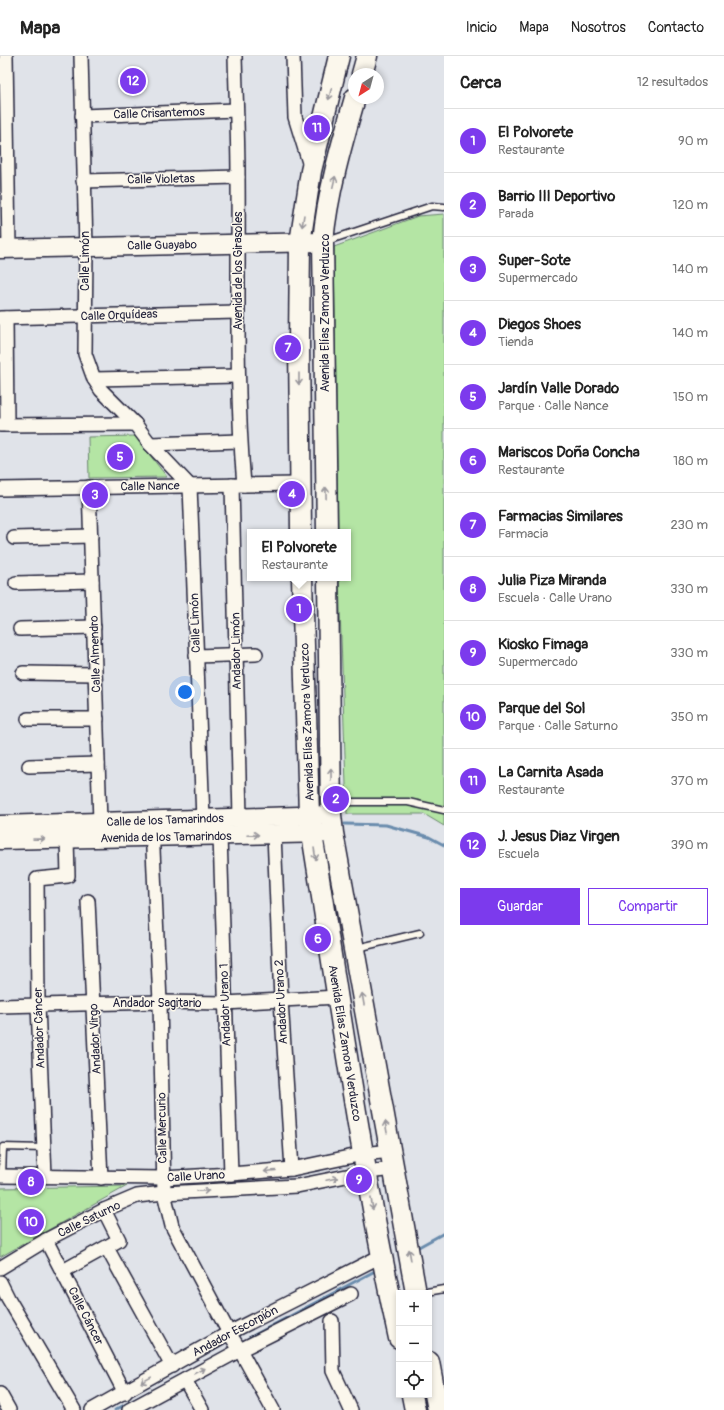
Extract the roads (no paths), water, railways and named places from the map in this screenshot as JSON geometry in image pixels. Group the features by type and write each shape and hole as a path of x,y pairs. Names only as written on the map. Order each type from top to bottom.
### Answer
{"main road":[{"name":"Avenida Elías Zamora Verduzco","path":"301,529 299,484 300,243 311,171 339,56"},
{"path":"364,68 367,56"},
{"name":"Avenida Elías Zamora Verduzco","path":"327,529 325,218 353,104"},
{"name":"Avenida Elías Zamora Verduzco","path":"302,581 311,825 365,1163 381,1256 396,1326"},
{"name":"Avenida Elías Zamora Verduzco","path":"328,581 332,817 415,1290"},
{"path":"432,1378 438,1410"},
{"path":"413,1398 415,1410"}],"street":[{"path":"4,249 6,56"},
{"name":"Calle Limón","path":"80,56 86,247 84,354 100,390 135,424 150,444 190,486 202,818"},
{"name":"Avenida de los Girasoles","path":"235,56 238,177 237,312 240,441 238,485"},
{"path":"294,56 295,117 311,171"},
{"name":"Calle Crisantemos","path":"82,116 236,110"},
{"name":"Calle Violetas","path":"83,181 238,177"},
{"name":"Calle Guayabo","path":"4,249 324,242"},
{"name":"Calle Orquídeas","path":"3,318 237,312"},
{"path":"3,318 3,425 135,424"},
{"path":"94,379 238,376"},
{"path":"150,444 240,441"},
{"name":"Calle Nance","path":"0,489 299,484"},
{"name":"Andador Limón","path":"238,485 236,654 240,818"},
{"name":"Calle Almendro","path":"89,487 100,822"},
{"path":"14,538 91,536"},
{"path":"16,583 92,581"},
{"path":"20,628 94,627"},
{"path":"196,656 256,654"},
{"path":"23,673 95,674"},
{"path":"28,719 97,719"},
{"path":"29,766 98,764"},
{"name":"Calle de los Tamarindos","path":"0,824 100,822 152,829 202,818 240,818 311,825 332,817"},
{"name":"Avenida de los Tamarindos","path":"0,840 67,839 152,829 220,836 274,834 311,825"},
{"name":"Calle Mercurio","path":"152,829 160,1002 164,1193 172,1226 273,1410"},
{"name":"Andador Urano 2","path":"274,834 280,1000 292,1169"},
{"name":"Andador Urano 1","path":"220,836 231,1174"},
{"name":"Andador Cáncer","path":"45,1176 38,1005 37,879 68,876 67,839"},
{"name":"Andador Virgo","path":"88,901 101,1178"},
{"name":"Andador Sagitario","path":"0,1006 160,1002 225,1003 338,997"},
{"name":"Calle Urano","path":"1,1176 163,1178 231,1174 393,1160"},
{"name":"Calle Urano","path":"137,1196 164,1193 296,1186 365,1163 393,1160"},
{"name":"Calle Saturno","path":"0,1268 46,1240 104,1210 137,1196"},
{"path":"63,1270 107,1248 119,1240 104,1210"},
{"name":"Calle Cáncer","path":"46,1240 63,1270 124,1393"},
{"path":"107,1248 172,1366"},
{"name":"Andador Escorpión","path":"136,1408 185,1380 235,1343 381,1256"},
{"path":"0,1282 4,1300 74,1410"},
{"name":"Andador Escorpión","path":"92,1410 172,1366 235,1343 351,1294"},
{"path":"332,1321 333,1371 351,1410"},
{"path":"185,1380 202,1410"},
{"path":"0,1394 9,1410"}],"lane":[{"path":"324,242 432,206 444,206"},
{"path":"332,817 408,802 444,810"},
{"path":"354,948 420,934"},
{"path":"1,1176 3,1147 44,1148"},
{"path":"432,1291 444,1289"}],"waterway":[{"path":"345,824 386,825 429,837 444,845"},
{"path":"415,1249 444,1233"},
{"path":"249,1338 373,1272"},
{"path":"115,1410 168,1382"}],"place":[{"name":"J. Jesus Diaz Virgen","path":"133,81"},
{"name":"La Carnita Asada","path":"317,128"},
{"name":"Farmacias Similares","path":"288,348"},
{"name":"Jardín Valle Dorado","path":"120,457"},
{"name":"Diegos Shoes","path":"292,494"},
{"name":"Super-Sote","path":"95,495"},
{"name":"El Polvorete","path":"299,609"},
{"name":"Barrio III Deportivo","path":"336,799"},
{"name":"Mariscos Doña Concha","path":"318,939"},
{"name":"Kiosko Fimaga","path":"359,1180"},
{"name":"Julia Piza Miranda","path":"31,1182"},
{"name":"Parque del Sol","path":"31,1222"}]}
